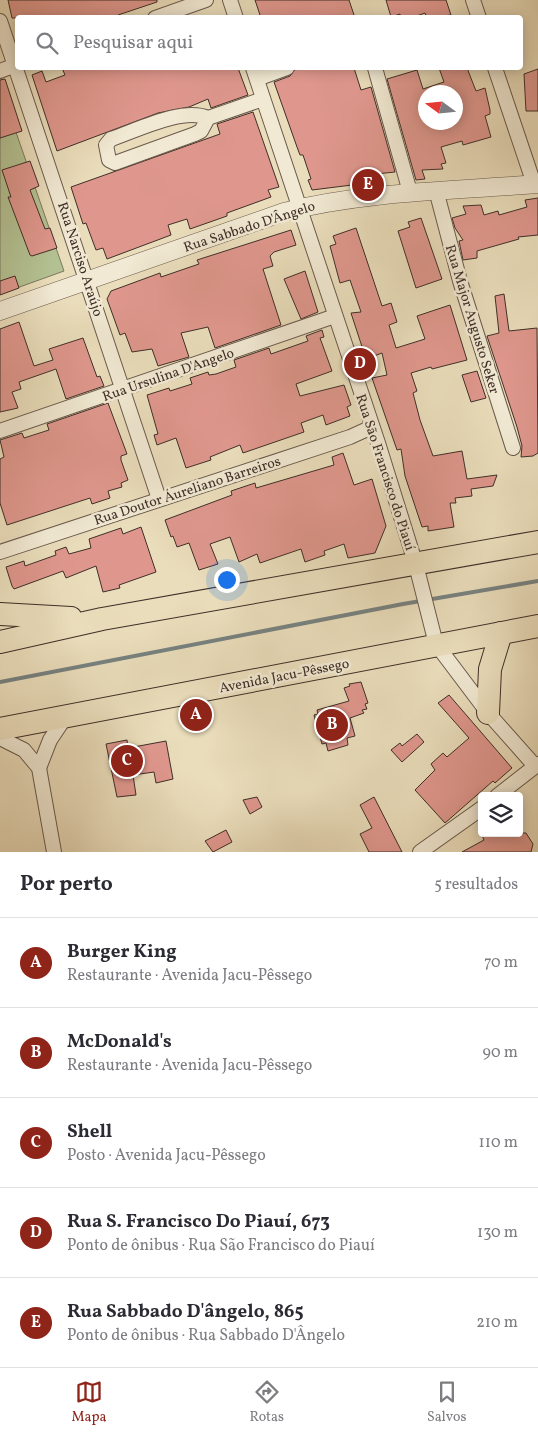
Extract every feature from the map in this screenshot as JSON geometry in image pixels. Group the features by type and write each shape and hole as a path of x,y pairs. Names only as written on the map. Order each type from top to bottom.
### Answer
{"highway":[{"path":"0,642 102,618 418,573 538,542"},
{"path":"0,614 102,618"},
{"name":"Avenida Jacu-Pêssego","path":"0,730 433,637 501,633 538,626"},
{"path":"488,713 490,669 501,633"}],"street":[{"path":"164,15 206,0"},
{"path":"230,0 235,15"},
{"path":"473,0 478,15"},
{"name":"Rua Narciso Araújo","path":"0,21 15,60"},
{"path":"0,70 15,66"},
{"name":"Rua Narciso Araújo","path":"19,70 159,499"},
{"path":"255,73 274,70"},
{"path":"376,70 410,192"},
{"path":"496,70 536,184"},
{"name":"Rua São Francisco do Piauí","path":"255,73 372,426 418,573 433,637 488,713 537,765"},
{"path":"208,118 201,131 196,134 115,163 110,160 105,149 107,142 112,139 184,115 199,114 208,118 264,99"},
{"name":"Rua Sabbado D'Ângelo","path":"0,311 299,208 353,198 410,192 536,184"},
{"name":"Rua Major Augusto Seker","path":"436,190 460,281 513,448"},
{"name":"Rua Ursulina D'Angelo","path":"0,431 335,316"},
{"name":"Rua Doutor Áureliano Barreiros","path":"0,552 350,437 372,426"},
{"path":"39,768 50,740 66,716"},
{"path":"0,738 24,750 39,768 54,852"},
{"path":"502,792 537,765"},
{"path":"420,852 478,811"}],"green space":[{"path":"0,86 64,271 0,294"}],"building":[{"path":"8,0 157,0 157,2 118,15 15,15 15,18 12,18"},
{"path":"255,0 349,0 354,15 260,15"},
{"path":"386,0 446,0 451,15 426,15 425,13 419,15 390,15"},
{"path":"538,69 538,111 526,111 524,74"},
{"path":"63,70 239,70 248,95 211,108 208,99 189,107 158,113 57,151 32,75 42,71 46,82 65,75"},
{"path":"294,70 355,70 361,90 371,87 395,172 366,175 368,183 312,190 308,180 311,179 303,155 300,155 274,82 290,76"},
{"path":"417,70 422,85 418,85 418,130 463,130 463,85 435,85 444,82 440,70 468,70 476,91 485,88 490,114 485,116 491,137 463,145 462,141 441,147 446,163 441,164 443,169 422,170 425,179 416,180 387,79"},
{"path":"5,79 22,131 0,138 0,80"},
{"path":"253,112 279,187 268,190 271,197 227,213 227,216 190,229 187,219 168,225 171,235 107,259 103,248 96,250 86,223 83,224 71,187 220,134 217,124"},
{"path":"30,161 39,186 30,190 45,229 50,228 57,248 32,256 8,197 11,197 2,170"},
{"path":"538,198 538,235 518,237 519,239 477,251 477,258 463,260 459,241 463,240 455,228 452,218 466,214 463,206 481,205 484,215 498,211 499,215 527,207 525,200"},
{"path":"421,218 442,279 416,288 398,231 410,227 408,222"},
{"path":"356,228 382,306 391,303 397,322 389,325 396,348 425,339 417,316 450,305 467,360 411,373 417,391 413,393 420,420 433,456 462,451 467,479 497,475 493,486 471,489 472,496 455,498 456,503 450,503 454,527 428,531 428,526 422,527 405,476 401,449 397,450 372,378 387,375 382,353 366,359 351,313 361,312 350,280 340,283 330,246 336,244 333,236"},
{"path":"291,230 296,245 274,252 270,256 273,266 263,269 281,325 215,348 208,327 181,333 189,357 158,366 152,349 132,352 125,333 120,335 107,299 111,291 160,273 161,277 199,264 197,260"},
{"path":"305,271 318,312 301,319 284,279"},
{"path":"15,276 19,288 0,295 0,281"},
{"path":"504,294 509,331 537,328 538,453 533,456 521,457 522,446 517,427 487,336 499,333 495,296"},
{"path":"19,322 34,366 53,360 49,349 83,338 97,377 100,376 104,386 66,399 56,369 19,382 21,389 12,392 18,408 0,412 0,329"},
{"path":"322,330 324,337 320,338 332,371 296,384 300,396 344,385 351,405 347,407 350,416 326,425 323,415 301,423 304,432 243,453 240,445 210,457 211,460 186,468 176,438 157,445 154,435 158,434 147,395 169,388 170,391 192,384 190,378 208,372 209,375 216,374 236,367 234,360 269,348 271,354 308,341 306,336"},
{"path":"477,371 486,398 471,402 462,375"},
{"path":"108,403 127,454 121,456 121,460 128,480 121,483 122,487 108,491 110,498 92,504 90,498 7,525 0,503 0,459 4,457 0,440 22,433 24,438 49,430 47,424"},
{"path":"343,453 354,485 372,479 386,526 375,553 348,558 344,544 324,551 325,555 305,562 301,549 260,563 257,554 239,562 230,537 210,544 218,564 199,570 189,543 177,547 173,536 171,537 165,520 232,495 231,491 255,483 256,488 334,465 332,457"},
{"path":"141,527 156,572 119,585 120,588 103,592 96,566 66,578 63,571 14,589 12,586 6,567 24,561 25,566 56,555 55,551 66,547 69,554 91,548 89,539 121,528 123,534"},
{"path":"361,682 368,703 365,704 367,709 362,710 364,713 350,718 355,736 347,738 348,745 328,751 326,743 322,744 314,715 318,714 317,710 349,701 344,688 350,686 349,684"},
{"path":"449,695 512,768 495,783 493,781 478,792 478,794 445,823 415,790 435,770 431,764 443,753 447,757 469,738 438,703"},
{"path":"417,734 424,742 402,762 391,750 400,743 402,746"},
{"path":"127,740 128,748 166,741 173,779 156,783 154,772 133,775 136,795 117,797 106,744"},
{"path":"257,797 262,807 250,814 243,800"},
{"path":"374,797 402,852 369,852 360,834 372,828 360,805"},
{"path":"226,830 232,842 213,852 205,841"},
{"path":"523,833 526,833 533,844 531,852 462,852 484,840 483,837 523,837"}],"waterway":[{"path":"0,682 403,604 538,581"}],"place":[{"name":"Rua Sabbado D'ângelo, 865","path":"368,185"},
{"name":"Rua S. Francisco Do Piauí, 673","path":"360,364"},
{"name":"Burger King","path":"196,715"},
{"name":"McDonald's","path":"332,725"},
{"name":"Shell","path":"127,761"}]}
